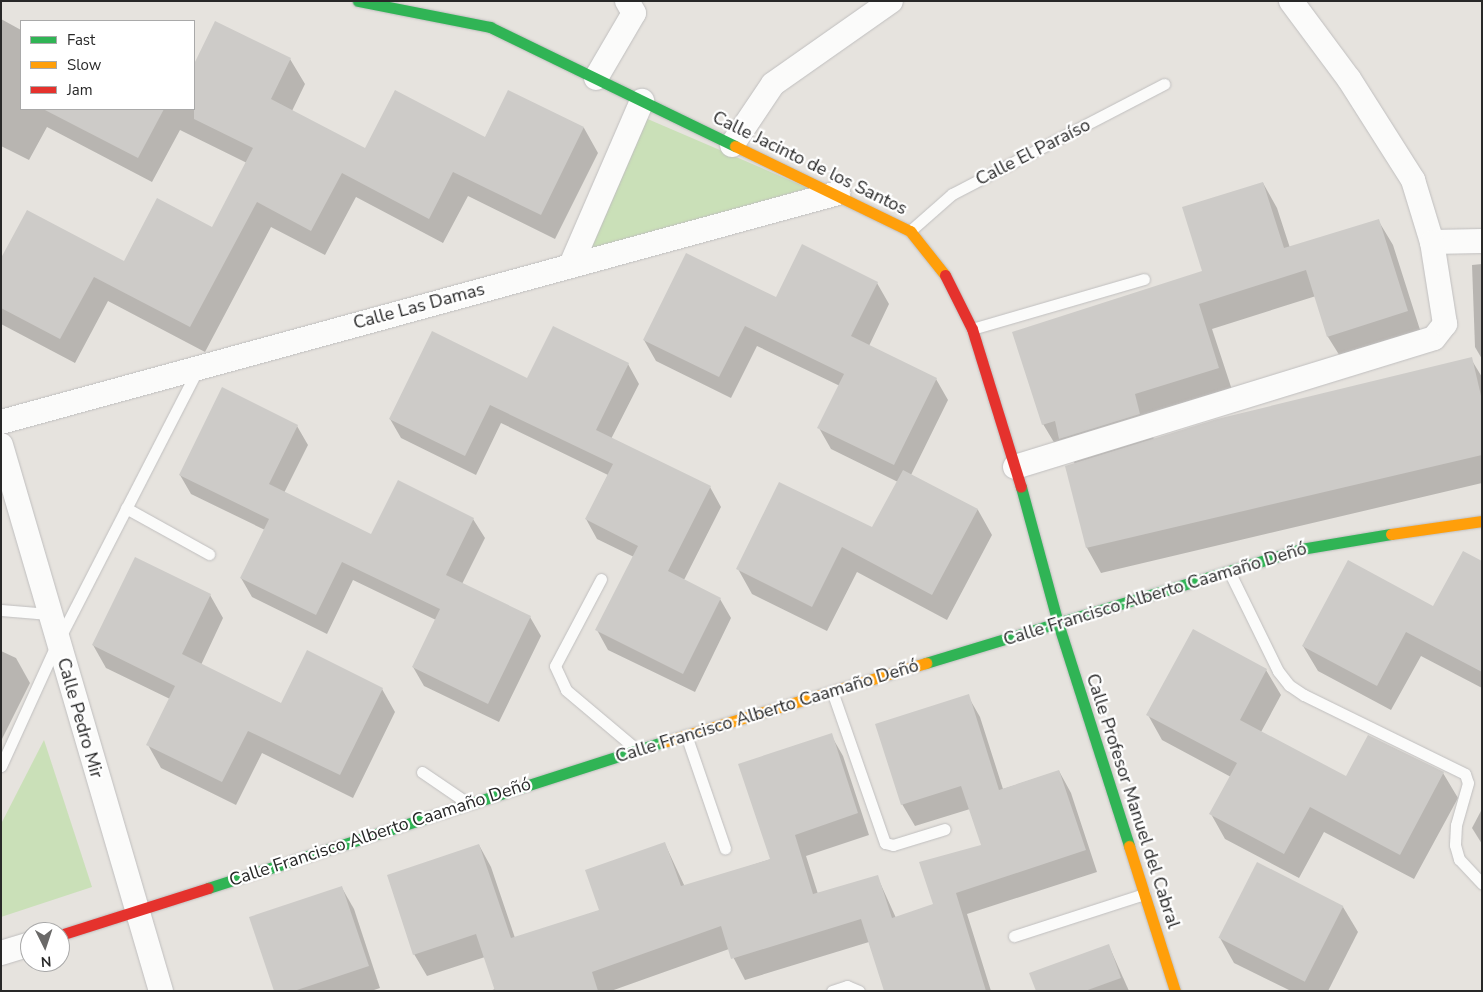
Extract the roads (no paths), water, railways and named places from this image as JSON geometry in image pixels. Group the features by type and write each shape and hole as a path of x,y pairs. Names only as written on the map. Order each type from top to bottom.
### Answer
{"street":[{"name":"Calle Jacinto de los Santos","path":"358,1 490,27 732,145 838,193 910,231 943,272 972,329 1015,467 1058,623"},
{"path":"596,78 634,13 627,1"},
{"path":"732,145 773,84 891,1"},
{"path":"1015,467 1434,338 1445,324 1432,242 1413,180 1350,79 1291,1"},
{"path":"571,265 642,101"},
{"name":"Calle Las Damas","path":"1,422 200,365 838,193"},
{"path":"1432,242 1482,241"},
{"name":"Calle Pedro Mir","path":"1,445 161,991"},
{"name":"Calle Francisco Alberto Caamaño Deñó","path":"70,932 637,750 1300,549 1449,524 1482,521"},
{"name":"Calle Profesor Manuel del Cabral","path":"1058,623 1175,991"},
{"path":"1,953 20,947"}],"lane":[{"name":"Calle El Paraíso","path":"910,231 952,194 1164,84"},
{"path":"972,329 1144,279"},
{"path":"1,766 58,641 200,365"},
{"path":"126,508 209,554"},
{"path":"1229,571 1278,671 1289,685 1304,695 1465,774 1468,783 1456,825 1455,846 1459,859 1482,884"},
{"path":"601,579 555,666 566,690 637,750"},
{"path":"1,610 49,614"},
{"path":"832,691 886,843 893,845 945,829"},
{"path":"686,735 725,848"},
{"path":"422,772 468,804"},
{"path":"1014,936 1144,894"},
{"path":"832,991 847,986 858,991"}]}
